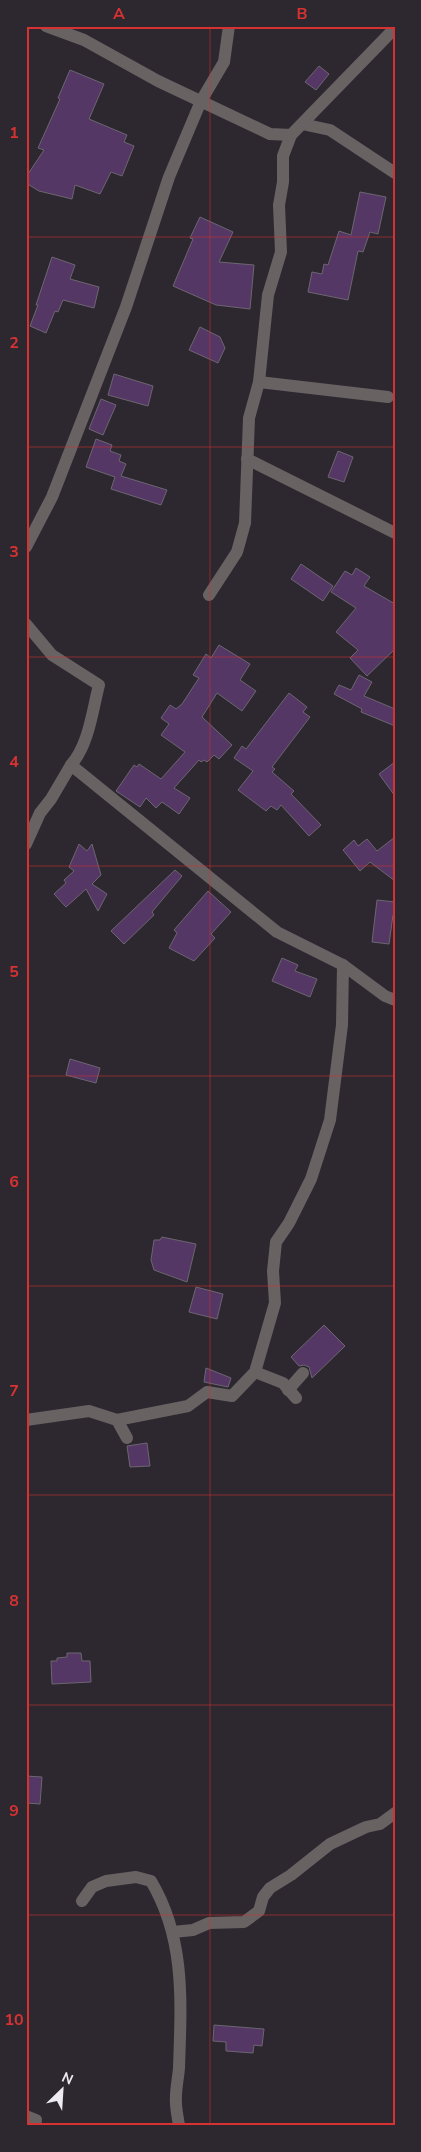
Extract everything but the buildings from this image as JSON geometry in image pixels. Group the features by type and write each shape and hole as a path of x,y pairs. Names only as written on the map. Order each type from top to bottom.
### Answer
{"street":[{"path":"46,26 99,47 141,72 270,134 291,135"},
{"path":"26,547 52,497 126,307 169,177 201,102 224,62 229,26"},
{"path":"282,156 291,135 395,28"},
{"path":"302,124 330,130 395,172"},
{"path":"209,595 229,566 242,539 245,523 249,418 259,382 268,295 281,252 279,205 284,182 282,156 270,134"},
{"path":"259,382 388,397"},
{"path":"247,459 395,533"},
{"path":"26,624 52,655 99,685 86,739 79,756 71,765 51,799 40,813 26,844"},
{"path":"71,765 277,932 343,965 385,996 395,1000"},
{"path":"26,1420 89,1411 117,1420 188,1406 207,1392 232,1396 255,1372 275,1303 273,1271 276,1242 289,1223 311,1180 330,1120 342,1025 343,965"},
{"path":"255,1372 283,1383 292,1394 303,1373"},
{"path":"117,1420 127,1438"},
{"path":"173,1932 193,1930 209,1923 244,1922 259,1911 263,1897 270,1888 291,1875 330,1844 366,1827 380,1824 395,1813"},
{"path":"82,1901 92,1887 106,1881 136,1877 151,1881 160,1897 173,1932 180,1970 178,2070 175,2102 179,2126"},
{"path":"26,2116 36,2120 35,2126"}]}
